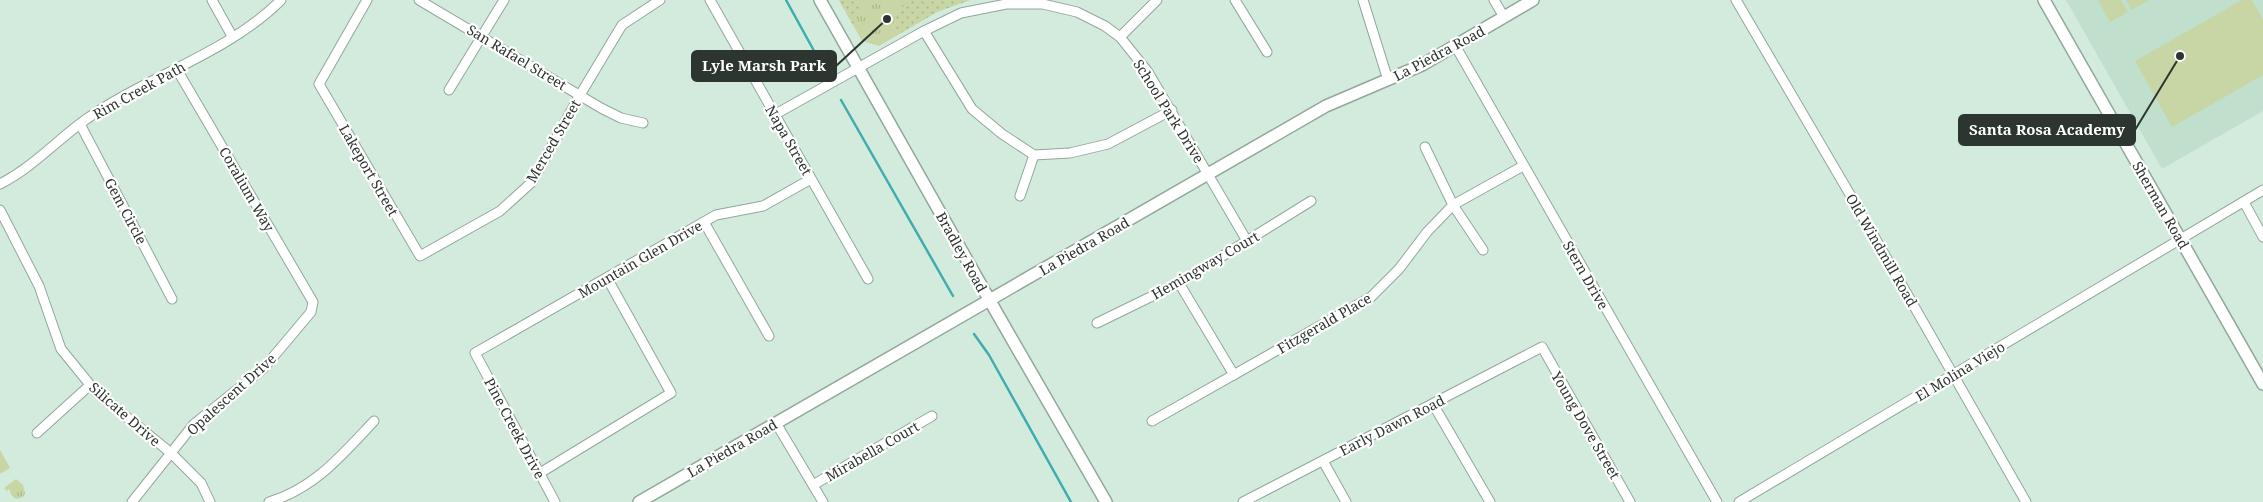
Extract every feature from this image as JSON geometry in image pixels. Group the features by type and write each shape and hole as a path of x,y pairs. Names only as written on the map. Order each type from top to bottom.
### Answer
{"street":[{"path":"212,0 232,36"},
{"name":"Rim Creek Path","path":"0,184 22,173 80,124 232,36 261,18 280,0"},
{"name":"Lakeport Street","path":"367,0 319,84 420,256"},
{"name":"San Rafael Street","path":"419,0 621,118 644,122"},
{"path":"449,90 504,0"},
{"name":"Merced Street","path":"420,256 500,211 532,182 580,95 622,25 660,0"},
{"name":"Napa Street","path":"710,0 868,279"},
{"name":"Bradley Road","path":"820,0 1106,502"},
{"path":"1120,37 1157,0"},
{"path":"1235,0 1267,52"},
{"path":"1363,0 1388,80"},
{"path":"1494,0 1504,17"},
{"name":"La Piedra Road","path":"639,502 1326,106 1388,80 1456,47 1533,0"},
{"name":"Old Windmill Road","path":"1736,0 2026,502"},
{"name":"Sherman Road","path":"2044,0 2263,384"},
{"name":"School Park Drive","path":"774,116 924,31 961,13 1006,4 1043,2 1078,12 1105,26 1120,37 1148,72 1172,110 1247,241"},
{"path":"924,31 972,109 1002,134 1034,154 1070,153 1108,144 1172,110"},
{"name":"Stern Drive","path":"1456,47 1717,502"},
{"name":"Coralium Way","path":"176,68 313,302 311,312"},
{"name":"Gem Circle","path":"80,124 172,299"},
{"path":"1425,147 1453,205 1483,250"},
{"path":"1020,196 1034,154"},
{"name":"Fitzgerald Place","path":"1152,421 1371,297 1453,205 1523,166"},
{"name":"Mountain Glen Drive","path":"475,354 704,222 716,216 763,206 811,179"},
{"name":"El Molina Viejo","path":"1739,502 2263,190"},
{"name":"Hemingway Court","path":"1097,324 1179,283 1311,201"},
{"path":"2244,202 2263,237"},
{"name":"Silicate Drive","path":"0,210 39,286 60,349 90,385 171,454 201,483 210,502"},
{"path":"704,222 769,336"},
{"path":"540,473 670,393 607,278"},
{"path":"1179,283 1234,374"},
{"name":"Opalescent Drive","path":"132,502 194,424 263,369 311,312"},
{"name":"Early Dawn Road","path":"1243,502 1542,347"},
{"name":"Young Dove Street","path":"1542,347 1630,502"},
{"name":"Pine Creek Drive","path":"475,354 555,502"},
{"path":"37,433 90,385"},
{"path":"1433,404 1490,502"},
{"name":"Mirabella Court","path":"813,485 932,416"},
{"path":"269,502 283,498 329,470 374,421"},
{"path":"776,423 823,502"},
{"path":"1323,461 1346,502"}],"shaded area":[{"path":"2066,0 2263,0 2263,111 2162,169"}],"green space":[{"path":"839,0 970,0 937,12 879,46 862,41"},
{"path":"839,0 856,0 858,3 861,10 858,19 853,25"},
{"path":"911,0 970,0 937,12 896,36 893,24 896,15"},
{"path":"2098,0 2121,0 2128,12 2110,22"},
{"path":"2126,0 2149,0 2132,10"},
{"path":"2242,0 2252,0 2263,20 2263,75 2172,127 2135,61"},
{"path":"0,450 10,468 0,474"},
{"path":"16,479 23,485 25,493 23,497 16,499 12,496 9,489 7,491 4,488"}],"waterway":[{"path":"786,0 824,69"},
{"path":"841,100 953,296"},
{"path":"974,334 989,355 1071,502"}],"place":[{"name":"Lyle Marsh Park","path":"887,19"},
{"name":"Santa Rosa Academy","path":"2180,56"}]}
